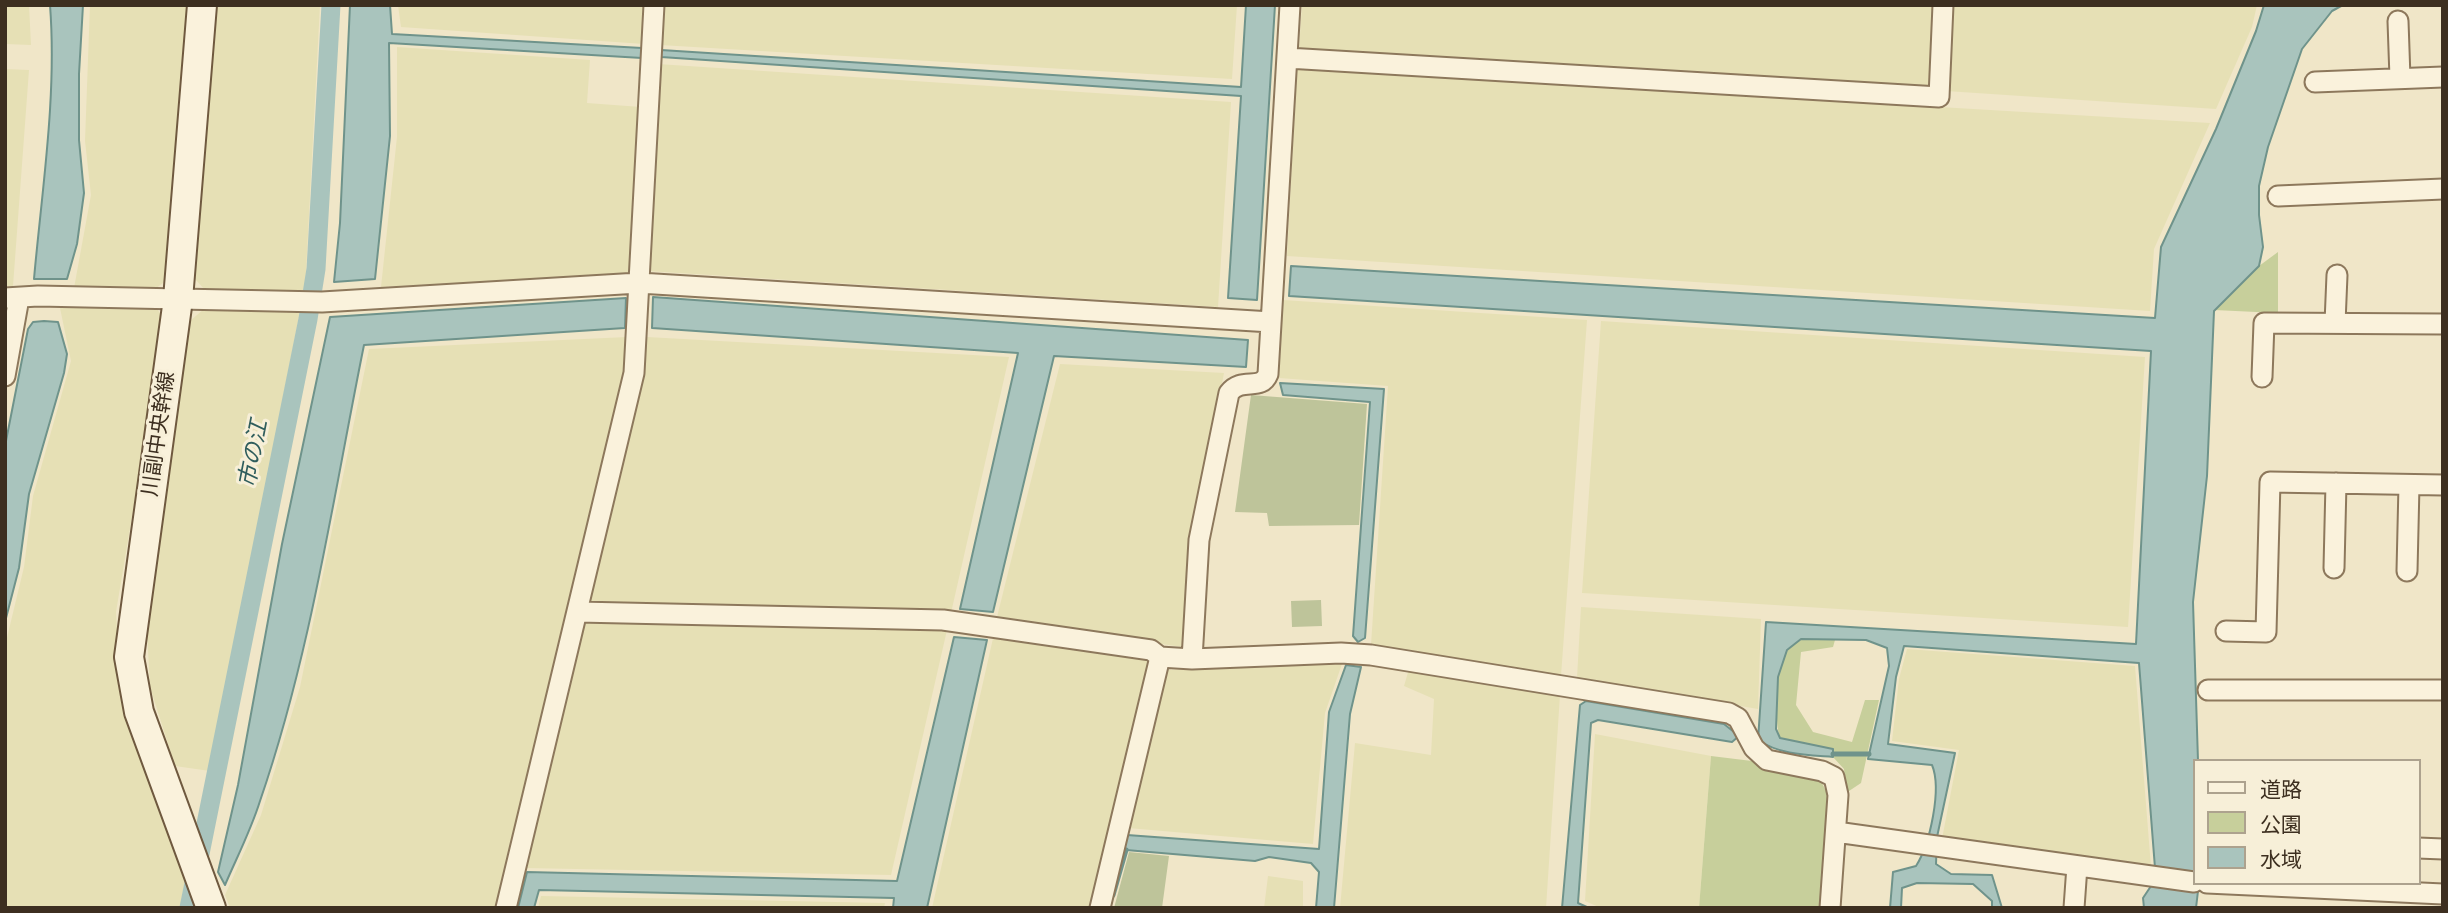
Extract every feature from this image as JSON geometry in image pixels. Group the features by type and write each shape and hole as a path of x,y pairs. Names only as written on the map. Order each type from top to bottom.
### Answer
{"street":[{"name":"川副中央幹線","path":"202,5 178,299 129,657 139,712 207,898"},
{"path":"506,908 634,373 654,5"},
{"path":"1192,659 1199,540 1229,393 1242,383 1265,381 1268,374 1290,5"},
{"path":"1287,58 1939,97 1943,5"},
{"path":"2398,21 2400,78"},
{"path":"2315,82 2443,77"},
{"path":"2278,196 2443,189"},
{"path":"2335,323 2337,275"},
{"path":"5,376 12,298 313,302 639,283 1271,322"},
{"path":"2262,377 2264,323 2443,324"},
{"path":"2226,631 2266,632 2270,482 2443,485"},
{"path":"2334,568 2336,483"},
{"path":"2407,571 2409,485"},
{"path":"578,612 943,620 1151,649 1160,657 1192,659 1328,653 1371,655 1729,713 1738,718 1754,748 1767,760 1822,771 1833,778 1838,795 1830,908"},
{"path":"1100,908 1160,657"},
{"path":"2208,690 2443,690"},
{"path":"1836,832 2192,881"},
{"path":"2420,848 2443,849"},
{"path":"2074,908 2077,866"},
{"path":"2258,885 2443,894"}],"shaded area":[{"path":"5,5 29,5 31,45 5,44"},
{"path":"90,5 187,5 171,277 155,289 74,288 91,195 85,141"},
{"path":"214,5 320,5 305,291 205,290 195,279"},
{"path":"398,5 646,5 644,44 401,27"},
{"path":"661,5 1237,5 1232,79 660,45"},
{"path":"1302,5 1935,5 1930,88 1299,49"},
{"path":"1951,5 2257,5 2252,27 2216,109 1946,91"},
{"path":"397,47 590,60 587,103 641,107 632,274 381,287 397,137"},
{"path":"658,64 1231,102 1218,307 647,271"},
{"path":"5,69 29,70 13,286 5,286"},
{"path":"1297,69 2210,123 2154,249 2150,311 1287,256"},
{"path":"1283,300 1587,320 1561,676 1371,645 1388,386 1279,378"},
{"path":"60,308 156,308 165,319 116,612 121,699 185,880 180,908 5,908 5,646 24,567 33,496 71,361"},
{"path":"204,309 300,311 210,771 175,766 150,687 146,611 190,321"},
{"path":"1601,321 2145,357 2128,627 1582,593"},
{"path":"627,337 625,372 496,908 230,908 225,895 261,815 300,687 369,349"},
{"path":"647,337 1009,357 951,613 588,605 644,372"},
{"path":"1060,364 1224,373 1191,542 1183,647 996,621"},
{"path":"1581,607 1761,619 1758,709 1577,678"},
{"path":"584,619 947,630 891,875 524,868"},
{"path":"994,634 1152,656 1093,908 932,908"},
{"path":"1907,649 2135,666 2151,867 1942,839 1959,750 1892,741 1899,679"},
{"path":"1343,661 1325,713 1313,844 1128,828 1168,670"},
{"path":"1409,669 1560,695 1546,908 1340,908 1355,743 1431,755 1434,699 1404,686"},
{"path":"1595,734 1711,756 1699,908 1601,908 1585,901"},
{"path":"1268,876 1303,881 1303,908 1264,908"},
{"path":"541,896 885,903 884,908 538,908"}],"green space":[{"path":"2278,252 2278,313 2214,310 2259,266"},
{"path":"1251,395 1367,404 1359,525 1269,526 1267,513 1235,512"},
{"path":"1321,600 1322,626 1292,627 1291,601"},
{"path":"1801,639 1835,640 1833,647 1801,652 1796,705 1813,732 1852,742 1865,700 1879,700 1861,783 1846,793 1844,769 1833,757 1833,749 1780,738 1777,707 1780,667 1787,649"},
{"path":"1711,756 1752,761 1767,768 1820,779 1832,803 1821,908 1699,908"},
{"path":"1129,852 1169,856 1162,908 1114,908"}],"water":[{"path":"50,5 83,5 79,140 84,193 77,244 67,279 34,279 52,74"},
{"path":"350,5 390,5 392,34 642,48 642,58 389,43 390,136 375,279 334,282 340,223"},
{"path":"1246,5 1275,5 1257,300 1228,298 1241,96 661,57 661,50 1241,87"},
{"path":"2264,5 2343,5 2332,11 2302,49 2268,147 2259,186 2263,247 2259,266 2214,311 2207,476 2193,602 2198,759 2192,759 2192,878 2185,890 2198,891 2196,908 2144,908 2143,898 2151,886 2162,887 2155,868 2139,663 1904,646 1896,677 1888,744 1955,753 1937,837 1936,864 1951,874 1992,875 2002,908 1992,908 1992,901 1973,884 1917,883 1902,888 1901,908 1890,908 1893,872 1916,866 1926,844 1936,788 1932,765 1868,759 1889,666 1887,648 1866,640 1801,639 1787,650 1778,677 1776,729 1780,738 1833,749 1833,757 1775,749 1758,740 1766,622 2136,644 2151,351 1289,296 1291,266 2155,318 2161,247 2216,129"},
{"path":"653,297 1248,340 1246,367 1054,356 993,612 960,609 1018,353 652,328"},
{"path":"626,298 625,328 364,345 320,575 293,689 256,812 225,885 218,872 238,785 282,544 330,317"},
{"path":"33,322 58,322 67,354 29,494 19,568 5,622 5,446 28,329"},
{"path":"1280,383 1384,389 1365,638 1358,642 1353,636 1370,402 1283,395"},
{"path":"954,637 987,640 927,908 893,908 894,898 539,890 534,908 518,908 527,872 897,881"},
{"path":"1346,665 1361,667 1350,714 1334,908 1316,908 1319,872 1311,863 1269,857 1255,861 1123,848 1127,835 1319,849 1329,712"},
{"path":"1586,701 1724,724 1739,736 1732,742 1598,720 1591,723 1578,903 1589,908 1562,908 1580,705"}],"waterway":[{"name":"市の江","path":"189,908 316,269 331,5"},
{"path":"1833,754 1869,754"},
{"path":"1113,895 1126,850"}]}
